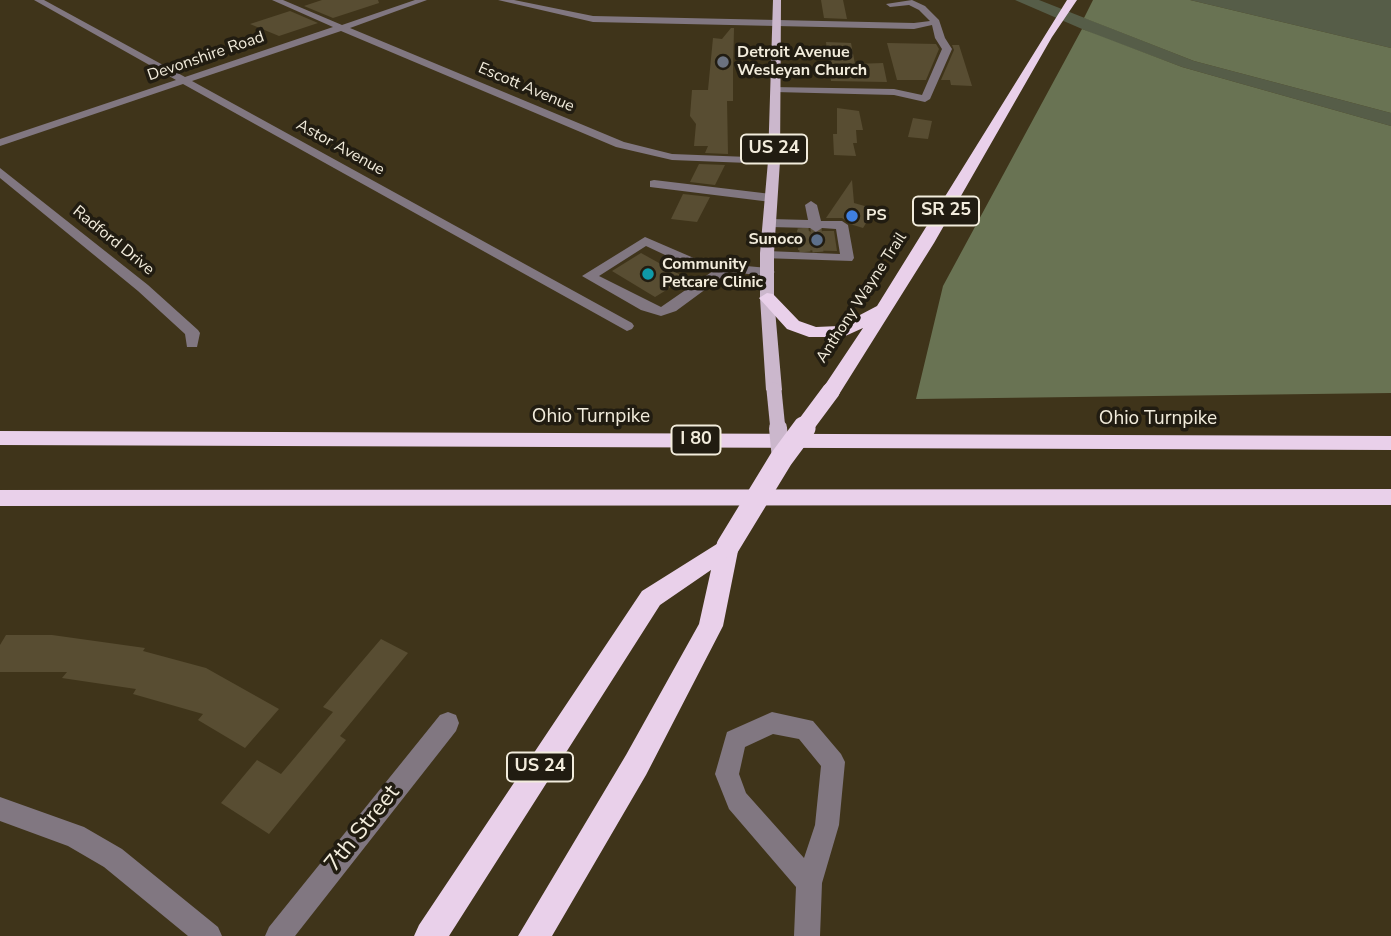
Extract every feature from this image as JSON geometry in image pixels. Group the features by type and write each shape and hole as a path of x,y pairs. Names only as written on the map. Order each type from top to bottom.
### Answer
{"highway":[{"name":"Anthony Wayne Trail","path":"534,936 636,765 711,626 728,546 781,458 831,391 884,309 1047,37 1072,0"},
{"path":"767,298 793,325 815,333 844,331 884,309"},
{"name":"Ohio Turnpike","path":"0,438 1391,443"},
{"path":"0,498 1391,497"},
{"name":"Anthony Wayne Trail","path":"430,936 651,598 728,546"}],"main road":[{"name":"US 24","path":"777,0 774,161 767,298 781,458"}],"street":[{"name":"Astor Avenue","path":"38,0 627,326"},
{"name":"Escott Avenue","path":"276,0 620,145 672,157 774,161"},
{"name":"Devonshire Road","path":"0,143 423,0"},
{"path":"502,0 593,19 914,26 936,22"},
{"path":"775,89 894,92 925,99 947,49 940,38 936,22 914,4 890,4"},
{"name":"Radford Drive","path":"0,172 194,333 192,344"},
{"path":"654,184 771,198"},
{"path":"809,226 811,205"},
{"path":"768,255 812,254 847,258 842,225 770,223"},
{"path":"726,268 671,308 661,312 646,307 589,276 645,241 700,266 726,268 768,272"},
{"name":"7th Street","path":"278,936 448,723"},
{"path":"807,936 809,883 827,825 833,762 805,729 772,723 735,740 727,774 737,801 809,883"},
{"path":"0,809 75,836 113,858 209,936"}],"green space":[{"path":"1015,0 1039,0 1194,61 1391,113 1391,126 1182,67 1096,35"},
{"path":"1093,0 1190,0 1391,48 1391,113 1194,61 1084,18"},
{"path":"1190,0 1391,0 1391,48"},
{"path":"1082,29 1182,67 1391,126 1391,393 916,399 943,286"}],"building":[{"path":"322,0 378,0 379,3 333,18 304,6"},
{"path":"821,0 843,0 847,19 824,18"},
{"path":"290,11 318,23 279,36 250,24"},
{"path":"734,28 733,101 727,101 728,154 705,153 708,146 694,146 696,124 690,116 692,90 708,90 713,38 722,39"},
{"path":"826,42 851,43 855,64 883,63 887,82 831,81"},
{"path":"887,43 936,44 939,49 926,80 897,80"},
{"path":"952,45 959,45 972,86 951,85 950,80 941,80 954,50"},
{"path":"837,108 859,111 863,130 856,130 857,143 853,143 856,156 834,155 833,134 837,134"},
{"path":"913,118 932,121 928,139 908,137"},
{"path":"699,164 725,165 715,185 690,182"},
{"name":"PS","path":"852,180 854,203 875,209 863,228 842,218 826,218"},
{"path":"683,194 710,197 697,222 671,219"},
{"name":"Sunoco","path":"797,230 815,234 834,231 837,251 798,250"},
{"name":"Community Petcare Clinic","path":"641,253 686,278 655,297 612,271"},
{"path":"6,635 52,635 145,648 143,651 206,668 279,709 245,748 198,720 203,714 133,694 136,689 62,678 67,672 0,672 0,645"},
{"path":"381,639 408,653 340,736 346,740 269,834 221,803 257,760 281,774 333,712 323,707"}],"tunnel":[{"path":"803,228 805,252"},
{"path":"816,228 818,252"}],"place":[{"name":"Detroit Avenue Wesleyan Church","path":"723,62"},
{"name":"PS","path":"852,216"},
{"name":"Sunoco","path":"817,240"},
{"name":"Community Petcare Clinic","path":"648,274"}]}
